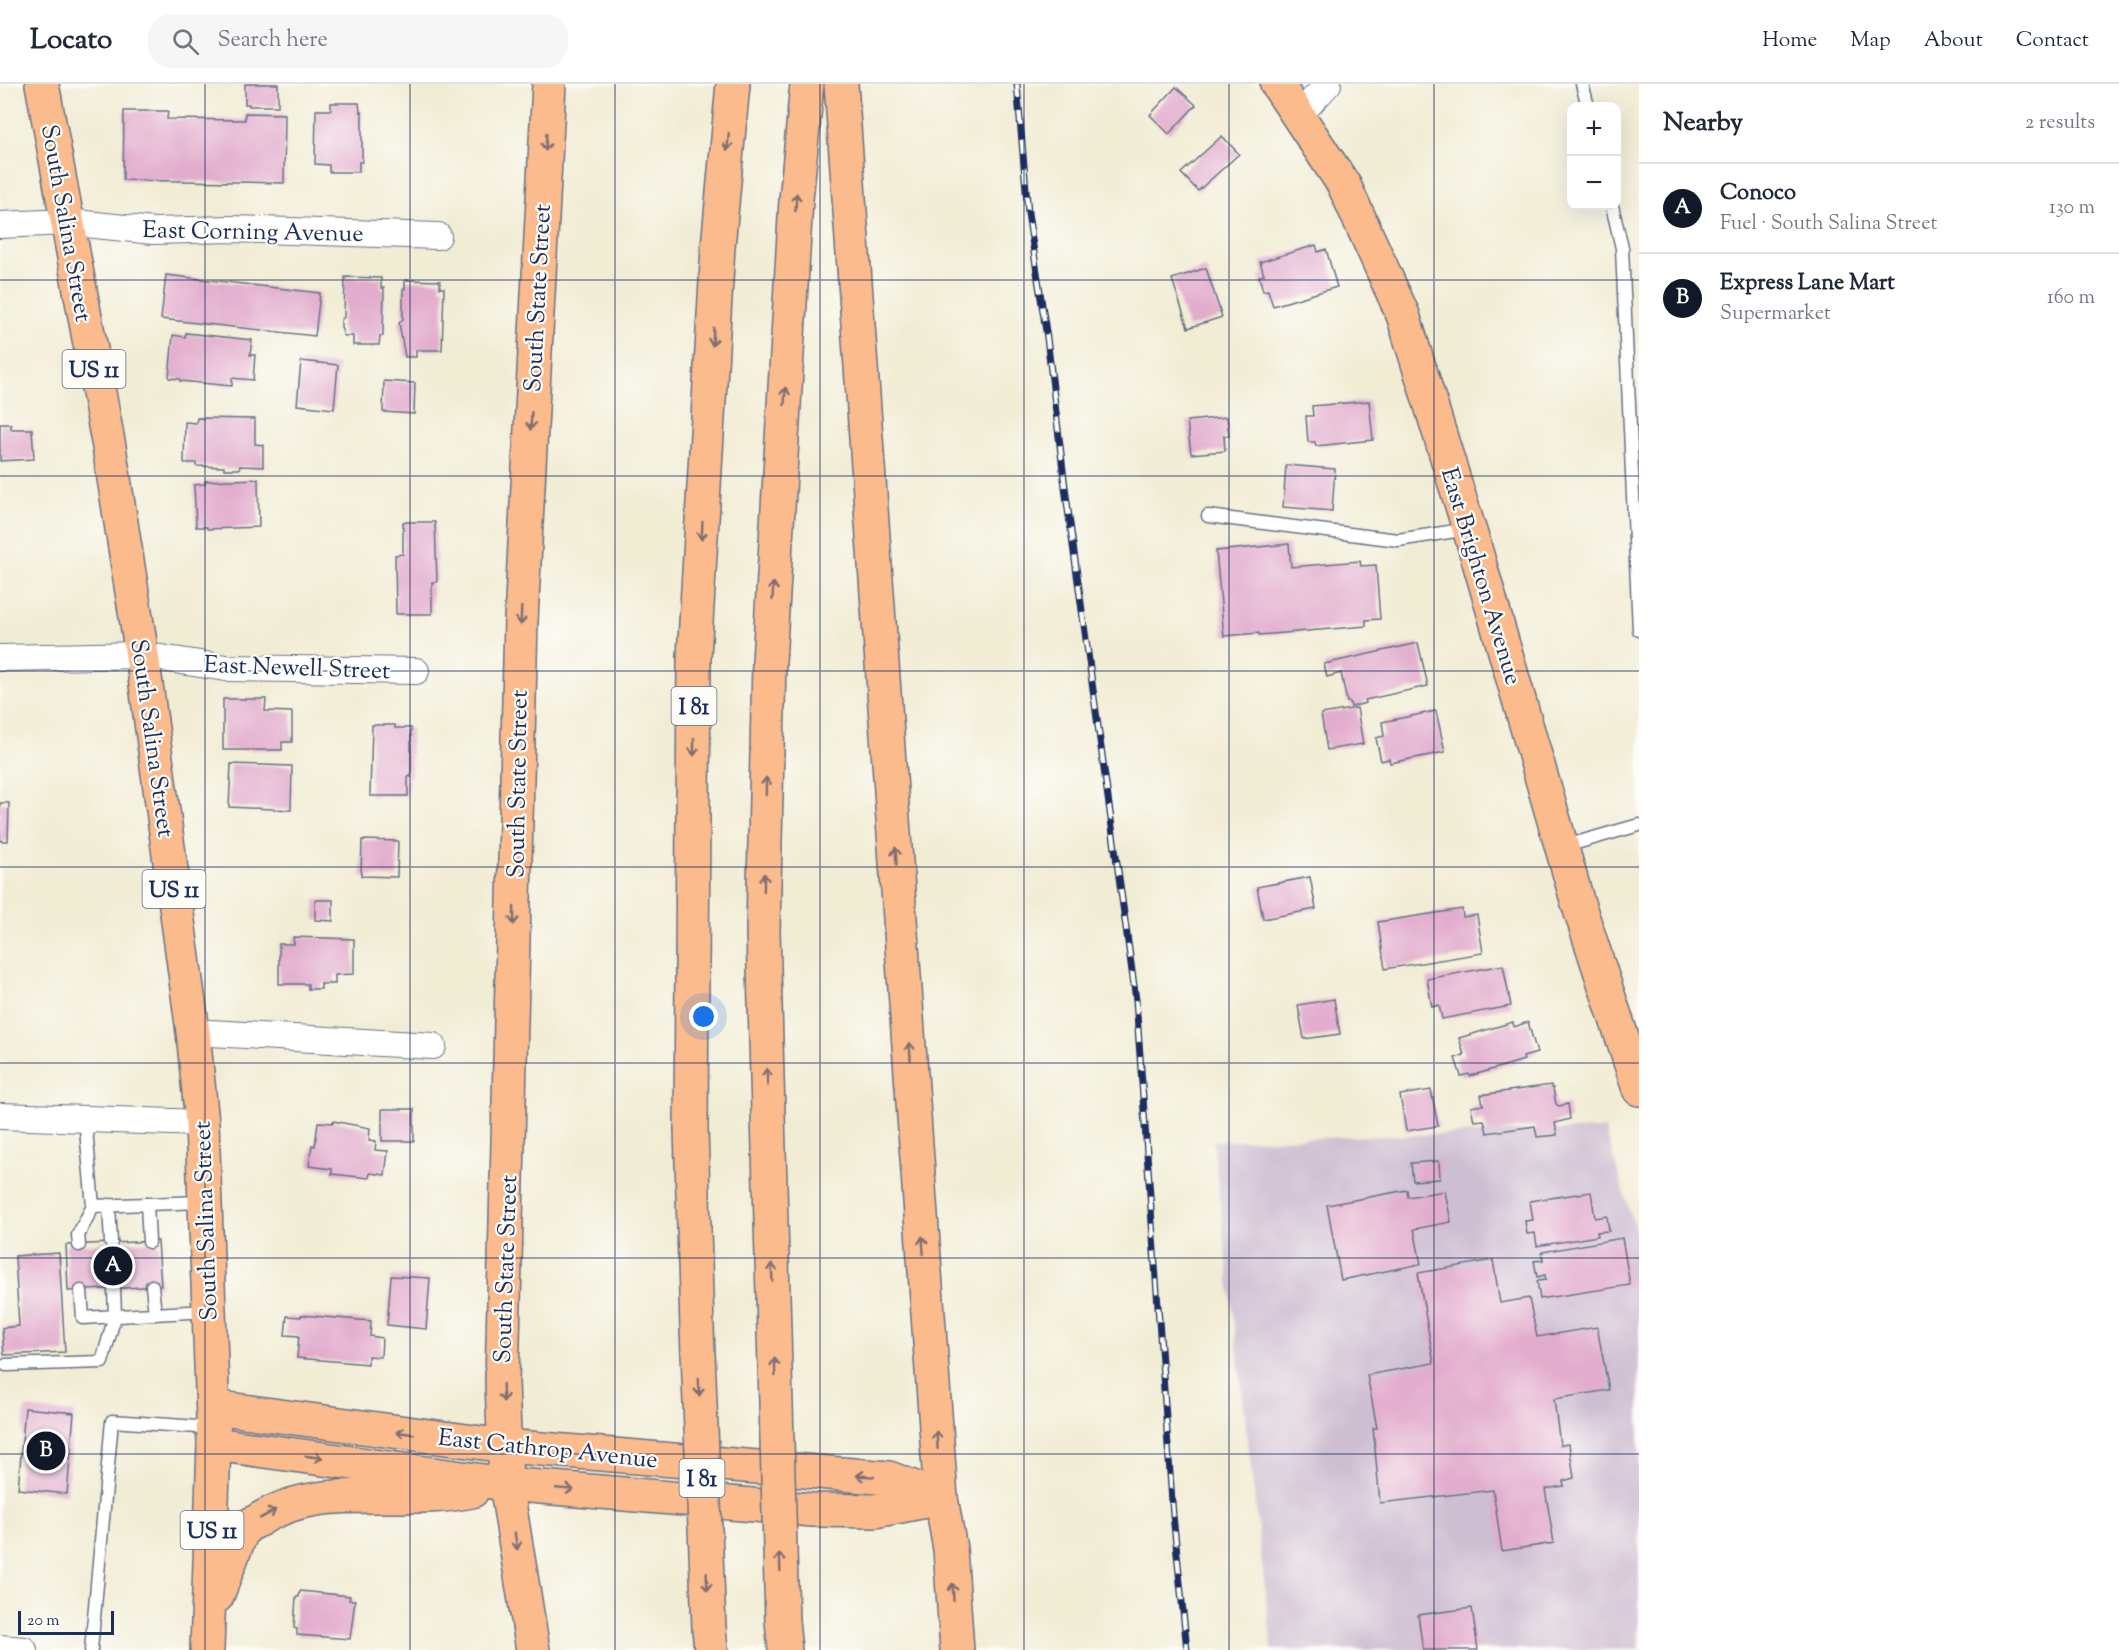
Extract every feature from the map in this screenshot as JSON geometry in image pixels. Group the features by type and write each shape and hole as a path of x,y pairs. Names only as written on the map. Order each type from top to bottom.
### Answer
{"main road":[{"name":"South Salina Street","path":"42,84 109,447 142,656 193,1032 202,1123 213,1426 207,1650"},
{"name":"South State Street","path":"533,1650 507,1484 502,1382 521,620 549,84"},
{"name":"I 81","path":"710,1639 691,1129 694,657 718,247 733,84"},
{"path":"783,1635 763,931 769,662 796,200 807,84"},
{"path":"841,84 941,1498 950,1549 957,1650"},
{"name":"East Brighton Avenue","path":"1277,84 1344,185 1403,315 1469,529 1577,900 1639,1089"},
{"name":"East Cathrop Avenue","path":"213,1426 505,1446 889,1478 941,1498"},
{"name":"East Cathrop Avenue","path":"213,1426 507,1484 813,1510 875,1511 941,1498"},
{"path":"209,1616 244,1529 271,1511 306,1500 340,1497 449,1496 507,1484"}],"street":[{"path":"1298,116 1328,84"},
{"name":"East Corning Avenue","path":"0,225 67,222 153,231 232,229 438,236"},
{"name":"East Newell Street","path":"0,658 142,656 226,668 416,671"},
{"path":"193,1032 433,1046"},
{"path":"0,1116 202,1123"},
{"path":"0,1648 24,1650"}],"lane":[{"path":"1582,84 1587,102"},
{"path":"1613,210 1622,248 1639,630"},
{"path":"1208,516 1398,540 1469,529"},
{"path":"1562,847 1639,825"},
{"path":"79,1245 78,1235 93,1206 85,1119"},
{"path":"93,1206 205,1202"},
{"path":"147,1204 149,1242"},
{"path":"109,1205 111,1243"},
{"path":"152,1286 155,1314"},
{"path":"6,1365 102,1362 115,1316 114,1289"},
{"path":"81,1291 83,1318 209,1311"},
{"path":"91,1650 112,1421 213,1426"}],"shaded area":[{"path":"1605,1129 1639,1242 1639,1650 1272,1650 1213,1141"}],"building":[{"path":"245,84 278,84 278,106 245,104"},
{"path":"1176,87 1196,105 1169,134 1150,115"},
{"path":"331,103 359,103 360,112 362,112 362,162 359,162 359,172 329,172 329,165 315,164 316,110 331,110"},
{"path":"124,111 168,111 167,119 245,120 245,113 285,114 284,183 123,180"},
{"path":"1222,136 1239,154 1198,191 1181,173"},
{"path":"1316,245 1318,252 1326,249 1337,287 1273,306 1268,290 1263,291 1259,276 1264,275 1260,262"},
{"path":"1206,268 1222,317 1188,328 1172,279"},
{"path":"166,275 320,293 315,336 161,319"},
{"path":"345,277 381,278 381,288 384,288 383,336 380,336 379,345 353,345 353,336 344,336 341,320 344,317"},
{"path":"405,280 440,281 440,288 444,288 442,350 416,350 416,357 405,357 399,323 403,319"},
{"path":"186,333 252,340 250,355 255,355 253,380 232,378 232,386 169,378 173,335 185,337"},
{"path":"301,361 338,365 334,409 297,405"},
{"path":"384,381 415,383 414,414 383,412"},
{"path":"1369,401 1373,440 1316,446 1315,442 1308,442 1306,416 1313,416 1312,406"},
{"path":"1227,417 1229,436 1224,436 1225,451 1191,454 1187,421"},
{"path":"197,418 255,419 255,444 263,445 263,467 240,466 239,469 224,469 224,467 184,463 185,422 196,423"},
{"path":"0,424 11,424 11,429 32,429 34,459 0,461"},
{"path":"1286,465 1335,469 1332,511 1283,507"},
{"path":"258,479 259,527 207,529 207,527 196,527 194,485 205,484 205,481"},
{"path":"403,522 435,522 437,582 432,582 432,614 396,614 395,555 403,554"},
{"path":"1289,544 1291,567 1360,561 1361,566 1376,565 1380,619 1366,620 1366,626 1224,636 1216,551"},
{"path":"1418,643 1428,686 1365,700 1366,703 1351,707 1350,702 1347,702 1341,673 1327,677 1324,664"},
{"path":"223,699 266,699 265,711 292,712 292,742 282,742 282,750 223,750"},
{"path":"1357,708 1363,744 1327,750 1321,714"},
{"path":"1436,711 1445,752 1390,763 1389,759 1381,761 1376,738 1384,736 1382,722"},
{"path":"372,725 411,728 411,777 408,776 408,796 370,796"},
{"path":"231,764 292,766 291,810 229,807"},
{"path":"0,803 9,803 8,841 0,841"},
{"path":"362,840 398,841 397,877 361,876"},
{"path":"1310,877 1316,909 1263,919 1257,887"},
{"path":"315,900 333,900 333,921 315,920"},
{"path":"1462,909 1463,917 1477,915 1483,953 1385,969 1378,922"},
{"path":"293,937 354,939 354,974 335,975 335,984 321,984 321,989 308,989 308,984 279,984 279,944 294,944"},
{"path":"1503,965 1511,1006 1442,1019 1439,1005 1432,1007 1427,979"},
{"path":"1334,999 1340,1034 1304,1039 1298,1005"},
{"path":"1513,1022 1514,1027 1528,1022 1537,1053 1523,1057 1524,1060 1470,1076 1469,1074 1461,1076 1455,1058 1464,1055 1459,1038"},
{"path":"1551,1085 1556,1104 1559,1106 1568,1104 1570,1119 1555,1123 1557,1135 1537,1137 1535,1126 1487,1133 1484,1120 1474,1121 1471,1107 1483,1105 1481,1095"},
{"path":"1431,1090 1438,1126 1406,1131 1400,1095"},
{"path":"382,1109 414,1109 414,1141 382,1141"},
{"path":"333,1121 370,1128 369,1140 376,1141 375,1150 388,1151 385,1175 370,1173 369,1178 332,1174 332,1169 309,1166 312,1145 315,1146 318,1122 333,1123"},
{"path":"1439,1161 1440,1179 1413,1181 1411,1163"},
{"path":"1407,1190 1408,1197 1445,1191 1451,1222 1414,1229 1421,1264 1341,1280 1327,1205"},
{"path":"1591,1192 1595,1218 1607,1216 1609,1231 1597,1232 1598,1236 1537,1246 1535,1233 1527,1234 1525,1221 1533,1220 1530,1201"},
{"path":"1622,1238 1630,1285 1540,1299 1537,1281 1546,1280 1545,1275 1537,1277 1534,1261 1543,1260 1542,1252"},
{"path":"158,1241 161,1286 68,1291 66,1245"},
{"path":"59,1253 65,1352 4,1355 2,1328 19,1326 15,1256"},
{"path":"1493,1260 1500,1303 1529,1298 1537,1337 1597,1327 1609,1390 1554,1399 1560,1445 1569,1444 1574,1478 1563,1481 1564,1486 1545,1489 1554,1543 1502,1551 1493,1490 1380,1503 1373,1428 1377,1428 1367,1375 1434,1363 1418,1273"},
{"path":"391,1276 430,1278 426,1329 387,1325"},
{"path":"301,1315 371,1321 370,1336 382,1338 381,1357 368,1356 368,1364 297,1358 299,1336 285,1335 287,1316 301,1317"},
{"path":"25,1408 74,1413 67,1494 18,1489"},
{"path":"300,1591 350,1596 349,1600 355,1600 350,1639 297,1635 297,1629 294,1628 296,1597 299,1597"},
{"path":"1472,1608 1478,1650 1423,1650 1418,1615"}],"railway":[{"path":"1017,84 1028,213 1047,338 1066,495 1136,1000 1173,1515 1187,1650"}],"place":[{"name":"Conoco","path":"113,1266"},
{"name":"Express Lane Mart","path":"46,1451"}]}
